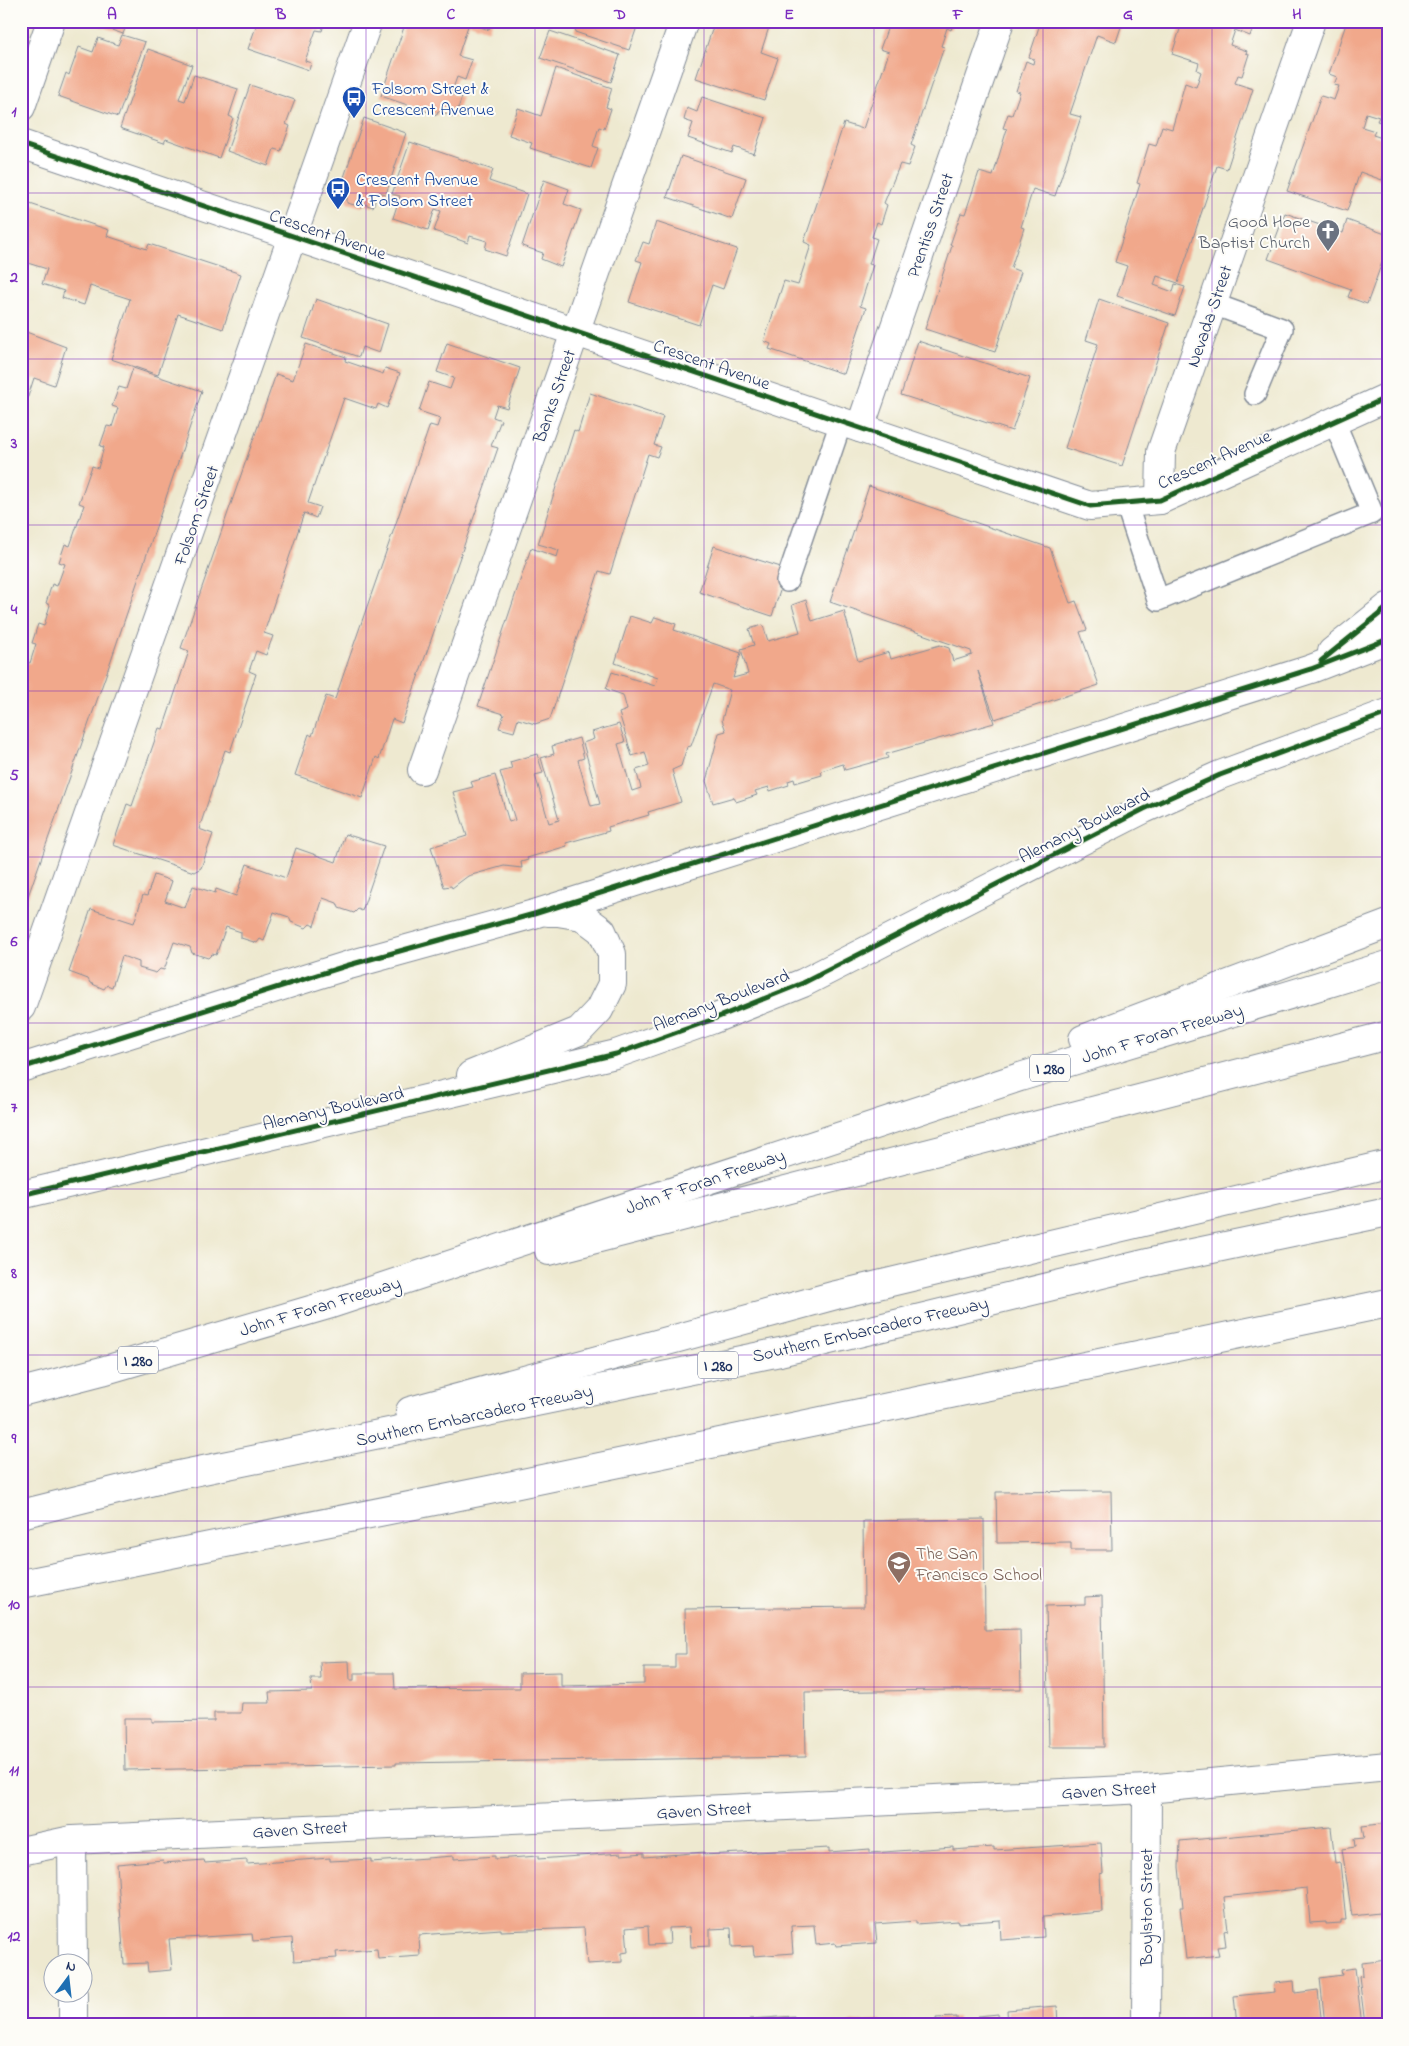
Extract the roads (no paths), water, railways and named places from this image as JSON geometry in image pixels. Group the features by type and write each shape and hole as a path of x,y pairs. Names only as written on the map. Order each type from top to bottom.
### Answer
{"main road":[{"path":"21,107 51,21"},
{"name":"Folsom Street","path":"21,1008 368,21"},
{"name":"Banks Street","path":"422,770 684,21"},
{"name":"Prentiss Street","path":"850,425 1000,21"},
{"name":"Nevada Street","path":"1160,500 1161,452 1312,21"},
{"name":"Crescent Avenue","path":"21,144 1090,506 1160,500 1388,397"},
{"path":"1311,669 1388,606"},
{"path":"21,1068 350,965 534,914 1311,669 1388,639"},
{"name":"Alemany Boulevard","path":"21,1195 616,1054 711,1020 803,983 1144,809 1220,775 1388,713"},
{"path":"381,1111 579,1031 599,1010 612,984 612,954 602,930 582,916 558,912 534,914"},
{"path":"714,1178 1388,924"},
{"name":"John F Foran Freeway","path":"21,1392 254,1327 485,1255 1076,1059 1388,965"},
{"path":"254,1327 1388,1035"},
{"path":"174,1476 761,1314 1388,1164"},
{"name":"Southern Embarcadero Freeway","path":"174,1476 762,1356 1088,1277 1388,1212"},
{"path":"21,1584 494,1489 1388,1302"},
{"name":"I 280","path":"21,1514 174,1476"},
{"name":"Gaven Street","path":"21,1851 72,1840 1147,1789 1388,1766"},
{"name":"Boylston Street","path":"1146,2025 1147,1789"},
{"path":"72,1840 73,1954"},
{"path":"73,2004 73,2025"}],"lane":[{"path":"1213,304 1282,329 1255,394"},
{"path":"1126,503 1158,600 1372,513 1334,421"},
{"path":"787,581 850,425"}],"place":[{"name":"Folsom Street & Crescent Avenue","path":"354,119"},
{"name":"Crescent Avenue & Folsom Street","path":"338,210"},
{"name":"Good Hope Baptist Church","path":"1328,252"},
{"name":"The San Francisco School","path":"899,1584"}]}
